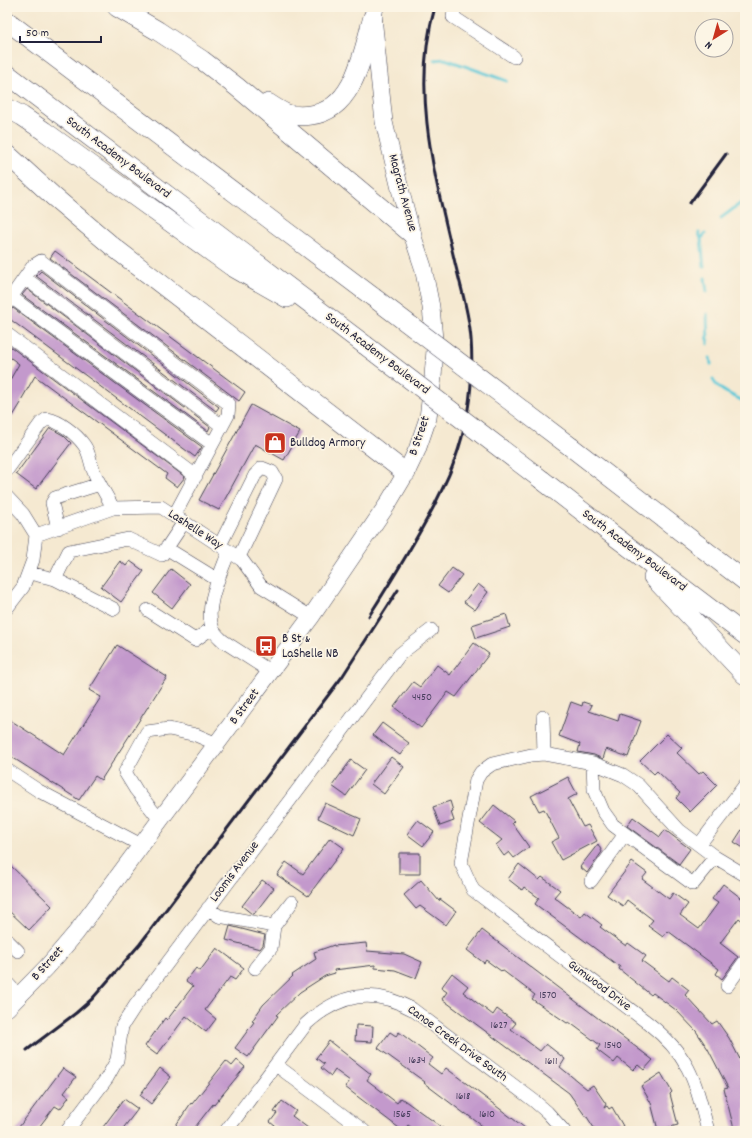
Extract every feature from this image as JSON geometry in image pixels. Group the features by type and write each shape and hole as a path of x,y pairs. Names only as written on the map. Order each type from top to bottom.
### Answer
{"highway":[{"path":"117,7 171,39 202,60 237,87 412,234"},
{"path":"237,87 288,114 305,116 321,114 337,104 348,91 355,77 374,12"},
{"path":"7,21 373,297 745,581"},
{"name":"South Academy Boulevard","path":"7,74 745,635"},
{"path":"7,108 44,131 231,266 365,345"},
{"path":"7,154 54,198 112,246 406,473"},
{"path":"679,531 745,570"},
{"path":"609,532 745,676"}],"main road":[{"name":"Magrath Avenue","path":"374,12 384,122 412,234 423,267 431,307 435,350 433,377"},
{"name":"B Street","path":"7,1008 47,967 76,933 311,618 387,505 406,473 417,450 428,418 433,377"}],"street":[{"path":"456,7 453,17 514,57"},
{"path":"55,579 69,551 128,539 162,554 179,519 196,476 228,415 230,404 41,261 33,266 9,300 212,444"},
{"path":"25,278 222,426"},
{"path":"7,334 196,476"},
{"path":"7,470 41,423 47,419 55,420 68,430 84,446 100,484 113,508"},
{"path":"229,551 276,479 272,472 262,468 255,475 218,580 211,605 210,617 212,628 216,635 271,672"},
{"path":"58,528 52,504 55,498 100,484"},
{"path":"7,497 23,514 36,535 33,560 24,587 7,608"},
{"name":"Lashelle Way","path":"36,535 113,508 160,507 242,560 261,586 311,618"},
{"path":"166,548 218,580"},
{"path":"28,573 55,579 114,609"},
{"path":"148,610 196,640 212,628"},
{"name":"Loomis Avenue","path":"68,1131 107,1078 117,1060 122,1026 135,1006 400,654 431,630"},
{"path":"544,717 544,754 593,763 623,775 638,785 679,830 715,857 745,875"},
{"path":"160,820 136,790 125,772 147,732 169,729 196,735 217,744"},
{"name":"Gumwood Drive","path":"544,754 531,755 492,764 481,772 476,780 461,863 473,890 648,1023 674,1046 684,1060 693,1077 708,1131"},
{"path":"593,763 594,790 603,811 613,825 693,884 715,857"},
{"path":"7,770 40,791 141,845"},
{"path":"699,845 745,784"},
{"path":"591,881 626,834"},
{"path":"255,968 271,948 274,926 292,902"},
{"path":"208,908 219,916 274,926"},
{"path":"7,940 18,951"},
{"path":"727,986 745,961"},
{"path":"7,983 19,996"},
{"name":"Canoe Creek Drive South","path":"226,1131 306,1024 317,1014 335,1004 350,998 366,996 381,997 397,1001 412,1009 533,1100 547,1112 564,1131"},
{"path":"276,1066 364,1131"}],"building":[{"path":"55,251 245,392 239,401 50,258"},
{"path":"41,271 219,407 216,411 36,276"},
{"path":"27,289 210,427 208,431 22,295"},
{"path":"13,308 202,447 195,457 7,317 7,312"},
{"path":"7,344 185,477 177,487 165,478 167,474 35,376 13,416 7,412 7,385 19,364 7,355"},
{"path":"251,405 300,432 284,460 255,444 219,510 199,500"},
{"path":"50,428 63,435 71,443 36,489 16,474"},
{"path":"120,561 126,566 130,561 144,571 121,602 101,587"},
{"path":"452,568 462,575 448,593 438,586"},
{"path":"171,569 190,584 172,608 153,593"},
{"path":"478,584 488,592 475,610 464,602"},
{"path":"506,614 510,627 476,638 472,625"},
{"path":"474,643 489,654 456,697 448,692 421,728 394,707 413,682 420,687 437,665 450,675"},
{"path":"117,645 167,677 101,780 95,776 79,800 7,754 7,718 64,755 101,697 89,690"},
{"path":"571,702 582,706 583,702 592,705 589,711 618,721 620,714 641,721 628,757 606,749 603,759 594,755 578,752 580,744 559,736"},
{"path":"382,723 409,743 400,755 373,735"},
{"path":"667,734 682,748 677,753 699,774 703,771 717,785 690,812 676,798 680,793 657,771 654,774 640,761"},
{"path":"391,757 404,767 384,794 371,784"},
{"path":"351,760 365,770 346,796 332,786"},
{"path":"568,777 577,794 568,799 583,827 588,825 597,841 561,860 551,842 559,838 544,809 539,811 531,796"},
{"path":"450,801 454,821 440,826 433,807"},
{"path":"325,803 361,819 354,835 318,818"},
{"path":"494,805 514,821 512,823 529,847 514,858 509,852 504,856 496,845 502,840 480,823"},
{"path":"633,817 660,837 665,830 690,849 679,864 627,826"},
{"path":"418,820 434,832 423,846 407,834"},
{"path":"745,825 745,849 734,842"},
{"path":"330,838 344,848 308,896 277,875 286,862 303,874"},
{"path":"598,844 602,852 587,873 580,867"},
{"path":"399,853 420,853 420,874 399,874"},
{"path":"7,862 52,906 29,930 7,909"},
{"path":"632,862 647,873 642,879 669,899 673,893 688,904 680,915 699,929 718,903 712,899 723,884 745,901 745,923 739,918 720,943 738,957 722,979 716,974 719,969 668,931 663,937 648,926 653,920 627,900 623,906 607,895"},
{"path":"519,864 539,880 542,877 560,890 554,897 581,917 585,912 602,925 600,927 626,946 628,943 646,956 642,961 669,981 672,977 689,990 685,995 712,1024 717,1021 729,1038 745,1069 745,1126 734,1129 724,1089 728,1088 708,1049 696,1031 676,1010 653,993 651,995 619,969 620,967 535,904 539,898 524,887 522,890 508,879"},
{"path":"262,880 274,888 254,914 252,914 242,906"},
{"path":"421,880 439,901 440,899 456,911 446,925 420,906 416,909 404,895"},
{"path":"230,926 265,935 263,945 260,949 226,940"},
{"path":"482,930 653,1060 644,1070 638,1065 633,1070 618,1058 614,1063 597,1050 600,1045 569,1022 567,1023 532,999 535,995 502,970 501,971 486,960 484,963 467,950"},
{"path":"366,943 367,951 404,954 422,962 416,978 395,970 375,968 375,965 334,970 335,973 325,976 300,992 276,1015 278,1016 248,1057 235,1048 254,1022 252,1021 263,1005 293,976 292,975 316,959 314,952 334,945"},
{"path":"217,948 244,968 235,980 230,977 205,1010 216,1019 206,1032 186,1016 157,1055 145,1046 165,1018 167,1020 193,986 186,981 196,968 200,971"},
{"path":"452,973 468,986 463,992 493,1015 497,1009 516,1023 511,1029 540,1051 546,1044 565,1059 560,1067 587,1089 593,1085 606,1104 604,1108 607,1106 609,1109 612,1107 623,1126 615,1131 596,1131 569,1093 442,999 447,992 441,988"},
{"path":"356,1025 373,1026 372,1042 355,1041"},
{"path":"390,1032 396,1036 399,1032 433,1058 428,1064 441,1074 446,1068 529,1131 489,1131 465,1114 424,1083 425,1082 378,1048"},
{"path":"329,1041 371,1074 367,1080 397,1103 401,1098 447,1131 416,1131 408,1125 403,1131 345,1087 350,1081 335,1070 331,1076 321,1068 324,1064 316,1058"},
{"path":"237,1060 245,1067 192,1131 172,1131 191,1103 192,1104 226,1061 232,1066"},
{"path":"63,1068 76,1077 64,1093 69,1097 60,1109 55,1106 36,1131 16,1131"},
{"path":"160,1068 171,1077 151,1104 140,1095"},
{"path":"661,1073 672,1092 670,1094 678,1125 658,1130 651,1103 641,1086"},
{"path":"124,1099 138,1109 121,1131 100,1131"},
{"path":"282,1101 296,1111 292,1116 312,1131 281,1131 270,1122 277,1113 274,1112"}],"waterway":[{"path":"435,60 445,59 507,81"},
{"path":"721,218 745,200"},
{"path":"699,233 704,267"},
{"path":"701,239 705,234"},
{"path":"705,278 707,292"},
{"path":"707,314 708,344"},
{"path":"710,358 711,364"},
{"path":"713,379 722,390 745,402"}],"railway":[{"path":"369,616 419,534 450,473 463,433 471,386 472,354 468,320 440,200 428,136 425,103 425,71 428,39 435,7"},
{"path":"690,203 726,154"},
{"path":"27,1050 92,999 140,944 342,677 398,590"}],"place":[{"name":"Bulldog Armory","path":"275,443"},
{"name":"B St & LaShelle NB","path":"266,646"}]}
